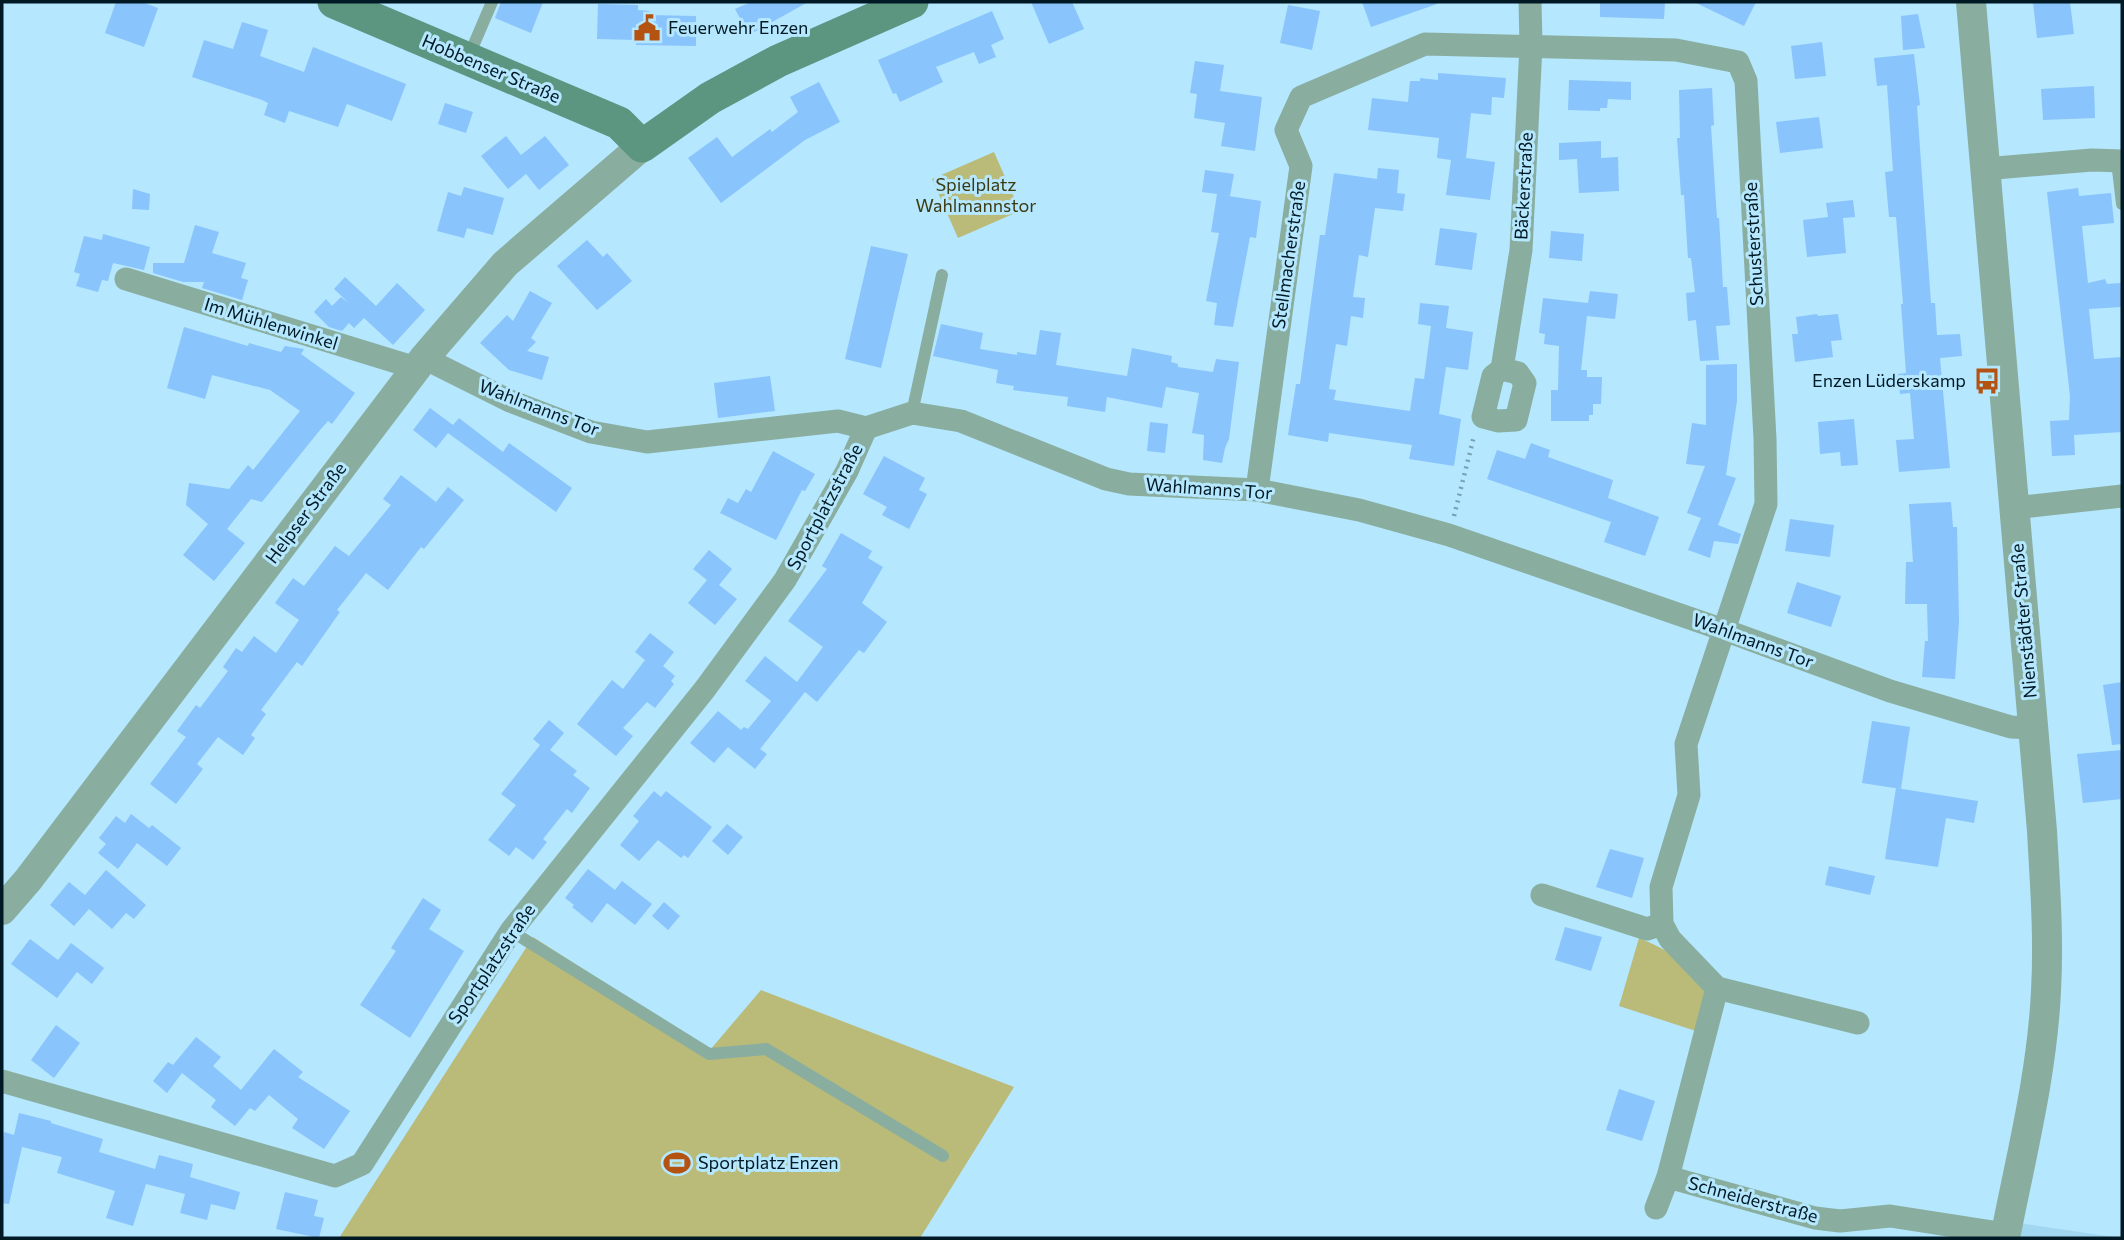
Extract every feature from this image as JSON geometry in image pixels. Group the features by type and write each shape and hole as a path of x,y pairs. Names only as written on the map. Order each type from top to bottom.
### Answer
{"main road":[{"name":"Hobbenser Straße","path":"334,2 619,123 642,146"},
{"path":"642,146 710,98 778,61 912,2"}],"street":[{"name":"Bäckerstraße","path":"1483,417 1493,376 1502,369 1521,250 1531,45 1530,2"},
{"name":"Nienstädter Straße","path":"1971,2 2033,727 2047,927 2046,993 2039,1060 2028,1131 2005,1236"},
{"name":"Stellmacherstraße","path":"1256,490 1301,166 1286,130 1300,97 1425,44 1531,45"},
{"name":"Schusterstraße","path":"1531,45 1676,50 1738,62 1746,81 1766,504 1724,630"},
{"name":"Helpser Straße","path":"2,910 28,880 420,363 505,264 642,146"},
{"path":"1984,169 2092,160 2120,161"},
{"name":"Im Mühlenwinkel","path":"126,279 420,363"},
{"name":"Wahlmanns Tor","path":"420,363 591,432 647,442 838,421 866,428 912,413 961,421 1106,479 1129,484 1256,490 1359,510 1449,535 1724,630 1890,691 2011,727 2033,727"},
{"path":"1483,417 1498,421 1516,420 1524,383 1518,373 1502,369"},
{"name":"Sportplatzstraße","path":"2,1081 335,1176 362,1164 511,931 705,688 785,580 847,471 866,428"},
{"path":"2014,508 2122,496"},
{"path":"1724,630 1686,744 1689,795 1661,887 1662,924 1670,939 1717,988 1858,1023"},
{"path":"1542,895 1647,929 1662,924"},
{"name":"Schneiderstraße","path":"1656,1208 1668,1177 1717,988"},
{"name":"Schneiderstraße","path":"1668,1177 1815,1218 1840,1221 1890,1216 2005,1236"}],"lane":[{"path":"468,59 492,2"},
{"path":"2120,161 2122,204"},
{"path":"912,413 942,275"},
{"path":"511,931 709,1054 766,1049 943,1156"}],"path":[{"path":"1449,535 1478,422 1483,417"}],"shaded area":[{"path":"2019,1223 2120,1238 2016,1238"}],"green space":[{"name":"Spielplatz Wahlmannstor","path":"994,152 1020,211 958,238 932,179"},
{"name":"Sportplatz Enzen","path":"533,937 710,1050 761,990 1014,1087 920,1238 339,1238"},
{"path":"1639,938 1679,959 1703,984 1706,1002 1699,1032 1619,1006"}],"building":[{"path":"116,2 142,2 158,8 144,47 105,33"},
{"path":"501,2 543,2 531,33 495,18"},
{"path":"751,2 808,2 749,35 735,9"},
{"path":"1031,2 1072,2 1084,29 1049,44"},
{"path":"1362,2 1436,2 1437,4 1371,27"},
{"path":"1600,2 1665,2 1664,19 1600,17"},
{"path":"1694,2 1756,2 1744,26"},
{"path":"2033,2 2070,2 2074,34 2037,38"},
{"name":"Feuerwehr Enzen","path":"598,4 638,5 638,10 649,11 649,15 696,16 696,46 636,45 636,40 597,39"},
{"path":"1288,5 1320,11 1312,50 1280,43"},
{"path":"992,11 1004,39 991,45 996,57 979,64 974,52 936,67 943,82 900,102 896,93 893,94 878,60"},
{"path":"1918,14 1925,48 1903,50 1901,16"},
{"path":"242,22 268,30 260,56 304,72 313,47 406,84 392,121 347,104 338,127 289,111 285,123 264,115 268,103 262,100 192,77 204,40 233,49"},
{"path":"1822,42 1826,76 1795,79 1791,46"},
{"path":"1914,54 1920,105 1917,106 1931,303 1935,303 1937,335 1960,334 1962,356 1940,358 1950,468 1899,472 1896,440 1914,439 1910,393 1900,394 1898,374 1906,373 1896,217 1889,217 1885,172 1893,171 1887,85 1877,86 1874,58"},
{"path":"1195,61 1224,65 1220,91 1262,97 1255,151 1221,146 1225,123 1194,118 1197,94 1190,93"},
{"path":"1438,73 1506,78 1504,98 1492,97 1491,115 1471,113 1466,158 1495,162 1490,200 1446,195 1451,160 1437,158 1439,138 1368,130 1372,98 1408,102 1410,81 1420,81 1420,78 1438,80"},
{"path":"1569,80 1631,82 1631,100 1608,99 1607,108 1600,108 1600,111 1568,110"},
{"path":"819,82 840,122 805,140 721,203 688,158 717,137 732,157 798,112 790,97"},
{"path":"2094,86 2095,118 2043,120 2041,89"},
{"path":"1712,88 1714,125 1711,126 1717,218 1723,287 1727,287 1730,325 1716,326 1719,360 1700,361 1696,320 1688,321 1686,293 1695,292 1691,258 1688,258 1684,195 1681,195 1677,138 1680,138 1679,90"},
{"path":"445,103 473,112 466,133 438,124"},
{"path":"1819,117 1823,148 1780,153 1776,122"},
{"path":"506,136 521,155 545,136 569,165 539,190 526,174 508,189 481,156"},
{"path":"1601,141 1601,158 1618,157 1619,191 1579,193 1577,159 1559,160 1559,143"},
{"path":"1378,168 1399,170 1397,193 1405,194 1403,211 1375,208 1368,257 1359,255 1353,297 1365,298 1363,318 1351,316 1347,346 1336,344 1329,389 1336,390 1334,400 1410,411 1415,378 1424,379 1431,326 1418,324 1420,303 1449,306 1446,328 1473,332 1468,370 1446,367 1439,414 1461,419 1454,466 1409,459 1412,445 1329,433 1328,442 1288,435 1296,384 1300,384 1320,235 1325,235 1334,173 1377,179"},
{"path":"1205,170 1234,174 1230,196 1222,195 1261,201 1256,238 1250,237 1233,327 1214,325 1217,303 1206,301 1219,233 1211,232 1217,194 1202,192"},
{"path":"464,187 504,198 493,235 467,228 464,238 437,231 448,192 461,196"},
{"path":"2078,188 2079,196 2111,193 2114,223 2082,226 2088,283 2105,279 2107,284 2122,283 2122,307 2089,309 2094,359 2122,357 2122,432 2074,435 2075,455 2052,456 2050,421 2069,420 2070,396 2047,192"},
{"path":"133,189 150,194 149,210 132,209"},
{"path":"1853,200 1855,217 1843,218 1846,253 1807,257 1803,220 1828,217 1826,203"},
{"path":"195,225 219,232 212,253 246,263 241,278 248,280 242,300 202,288 204,282 183,282 153,273 153,263 184,263"},
{"path":"1440,228 1477,233 1472,270 1435,265"},
{"path":"1551,231 1584,234 1582,261 1549,258"},
{"path":"103,234 150,247 144,270 113,263 108,281 102,280 98,292 76,286 80,274 74,272 84,236 102,240"},
{"path":"587,240 603,257 607,253 632,281 597,310 557,266"},
{"path":"871,246 908,254 881,368 845,359"},
{"path":"345,277 376,306 397,283 425,310 393,345 364,318 354,328 349,323 342,331 329,327 314,312 326,299 332,306 341,297 349,303 334,289"},
{"path":"530,291 552,303 531,338 536,342 527,351 549,357 542,380 509,370 480,343 507,315 513,321"},
{"path":"1590,291 1618,294 1615,319 1587,316 1581,370 1587,370 1587,377 1602,377 1601,404 1593,404 1593,415 1589,415 1589,421 1551,421 1551,390 1558,390 1559,346 1544,344 1545,334 1539,333 1543,298 1588,303"},
{"path":"1838,314 1842,340 1831,341 1833,357 1795,362 1792,334 1798,334 1796,317"},
{"path":"941,324 983,333 980,349 1017,355 1017,352 1036,355 1040,330 1061,333 1056,365 1127,376 1132,348 1172,356 1171,362 1178,364 1178,367 1213,372 1216,359 1239,362 1229,439 1222,463 1203,460 1204,435 1192,433 1199,393 1166,387 1162,408 1107,397 1105,412 1067,406 1068,397 1013,390 1014,386 996,383 998,370 933,356"},
{"path":"184,327 248,346 249,343 281,352 285,346 304,349 301,354 355,393 332,424 328,421 262,502 251,499 227,529 245,543 214,581 183,555 208,524 186,505 189,483 229,489 248,465 253,470 300,411 270,390 212,375 205,399 167,388"},
{"path":"1737,364 1737,401 1726,475 1736,478 1718,525 1741,534 1738,544 1714,541 1710,558 1688,550 1701,518 1687,513 1705,466 1686,464 1692,423 1706,425 1706,365"},
{"path":"770,376 775,411 718,418 714,383"},
{"path":"430,408 453,425 459,418 503,452 509,443 572,488 556,512 448,433 436,448 413,430"},
{"path":"1854,419 1858,465 1841,466 1840,452 1820,454 1818,422"},
{"path":"1150,422 1168,424 1165,453 1147,451"},
{"path":"1531,443 1550,450 1548,457 1613,480 1608,498 1659,517 1645,556 1604,542 1611,522 1487,479 1497,450 1525,459"},
{"path":"773,451 815,474 805,491 802,490 776,540 720,513 728,498 738,503 746,489 751,492"},
{"path":"884,456 925,478 919,490 927,494 909,529 882,515 887,507 863,494"},
{"path":"401,475 436,502 448,487 464,500 424,549 421,547 388,590 366,573 337,610 340,612 302,666 297,662 261,710 266,714 251,735 255,738 243,755 218,737 197,764 203,769 176,804 150,784 186,737 177,731 196,705 200,708 228,671 223,667 236,648 242,652 254,636 276,653 299,620 275,603 293,578 304,586 335,546 349,556 391,505 383,499"},
{"path":"1951,502 1953,527 1957,527 1959,621 1955,679 1922,677 1925,641 1928,641 1927,604 1905,604 1906,562 1913,562 1909,504"},
{"path":"1790,519 1834,525 1830,557 1785,551"},
{"path":"841,533 872,551 868,558 883,567 862,603 887,622 864,653 859,650 817,702 805,692 760,749 767,754 755,769 728,747 714,763 690,743 718,711 741,730 744,727 748,729 771,701 745,681 765,656 797,682 823,647 788,621 827,569 822,566"},
{"path":"709,550 732,569 719,585 737,599 715,625 688,603 707,580 693,569"},
{"path":"1797,582 1841,596 1831,627 1787,613"},
{"path":"650,633 674,652 663,666 675,676 671,681 674,684 655,708 647,702 623,728 633,736 616,756 577,724 612,680 623,689 645,660 635,652"},
{"path":"2122,682 2122,744 2112,745 2103,685"},
{"path":"549,720 564,733 550,750 577,771 573,775 590,788 572,813 567,809 543,839 547,842 533,860 516,847 509,856 488,840 516,805 501,794 540,745 533,739"},
{"path":"1872,721 1910,727 1901,789 1862,783"},
{"path":"2122,750 2122,799 2083,803 2077,754"},
{"path":"1896,788 1978,801 1974,823 1946,818 1938,867 1885,859"},
{"path":"654,791 661,797 666,791 712,827 688,858 684,855 681,858 658,840 639,861 620,845 639,821 633,816"},
{"path":"131,814 149,828 152,825 181,848 167,866 137,843 118,869 98,853 106,844 99,838 116,816 125,823"},
{"path":"727,824 743,837 728,855 712,841"},
{"path":"1610,849 1644,858 1632,898 1596,887"},
{"path":"1829,866 1875,876 1870,895 1825,885"},
{"path":"588,869 615,890 622,881 652,904 635,925 607,903 592,923 572,907 574,905 565,898"},
{"path":"106,870 146,905 134,919 126,913 112,929 89,909 74,926 50,905 69,882 85,895"},
{"path":"423,898 441,910 429,929 464,951 410,1038 360,1005 396,951 391,948"},
{"path":"664,902 680,916 668,930 652,916"},
{"path":"1565,927 1602,937 1591,971 1555,960"},
{"path":"30,939 58,960 71,943 104,968 92,984 77,972 57,998 11,964"},
{"path":"56,1025 80,1043 54,1078 31,1060"},
{"path":"196,1037 221,1057 213,1066 241,1090 274,1049 303,1072 298,1077 350,1111 324,1149 292,1128 298,1119 269,1095 255,1111 250,1108 235,1126 211,1107 216,1100 182,1073 167,1093 153,1081 168,1062 173,1065"},
{"path":"1619,1089 1655,1101 1642,1141 1606,1130"},
{"path":"19,1113 103,1139 99,1152 155,1169 159,1155 193,1164 190,1177 240,1192 235,1210 211,1204 207,1220 180,1213 185,1194 146,1184 133,1226 106,1218 115,1191 57,1173 62,1157 22,1147 9,1204 2,1203 2,1142 4,1132 14,1135"},
{"path":"285,1192 318,1200 314,1216 324,1218 319,1238 276,1229"}],"place":[{"name":"Feuerwehr Enzen","path":"647,28"},
{"name":"Enzen Lüderskamp","path":"1987,381"},
{"name":"Sportplatz Enzen","path":"677,1163"}]}
